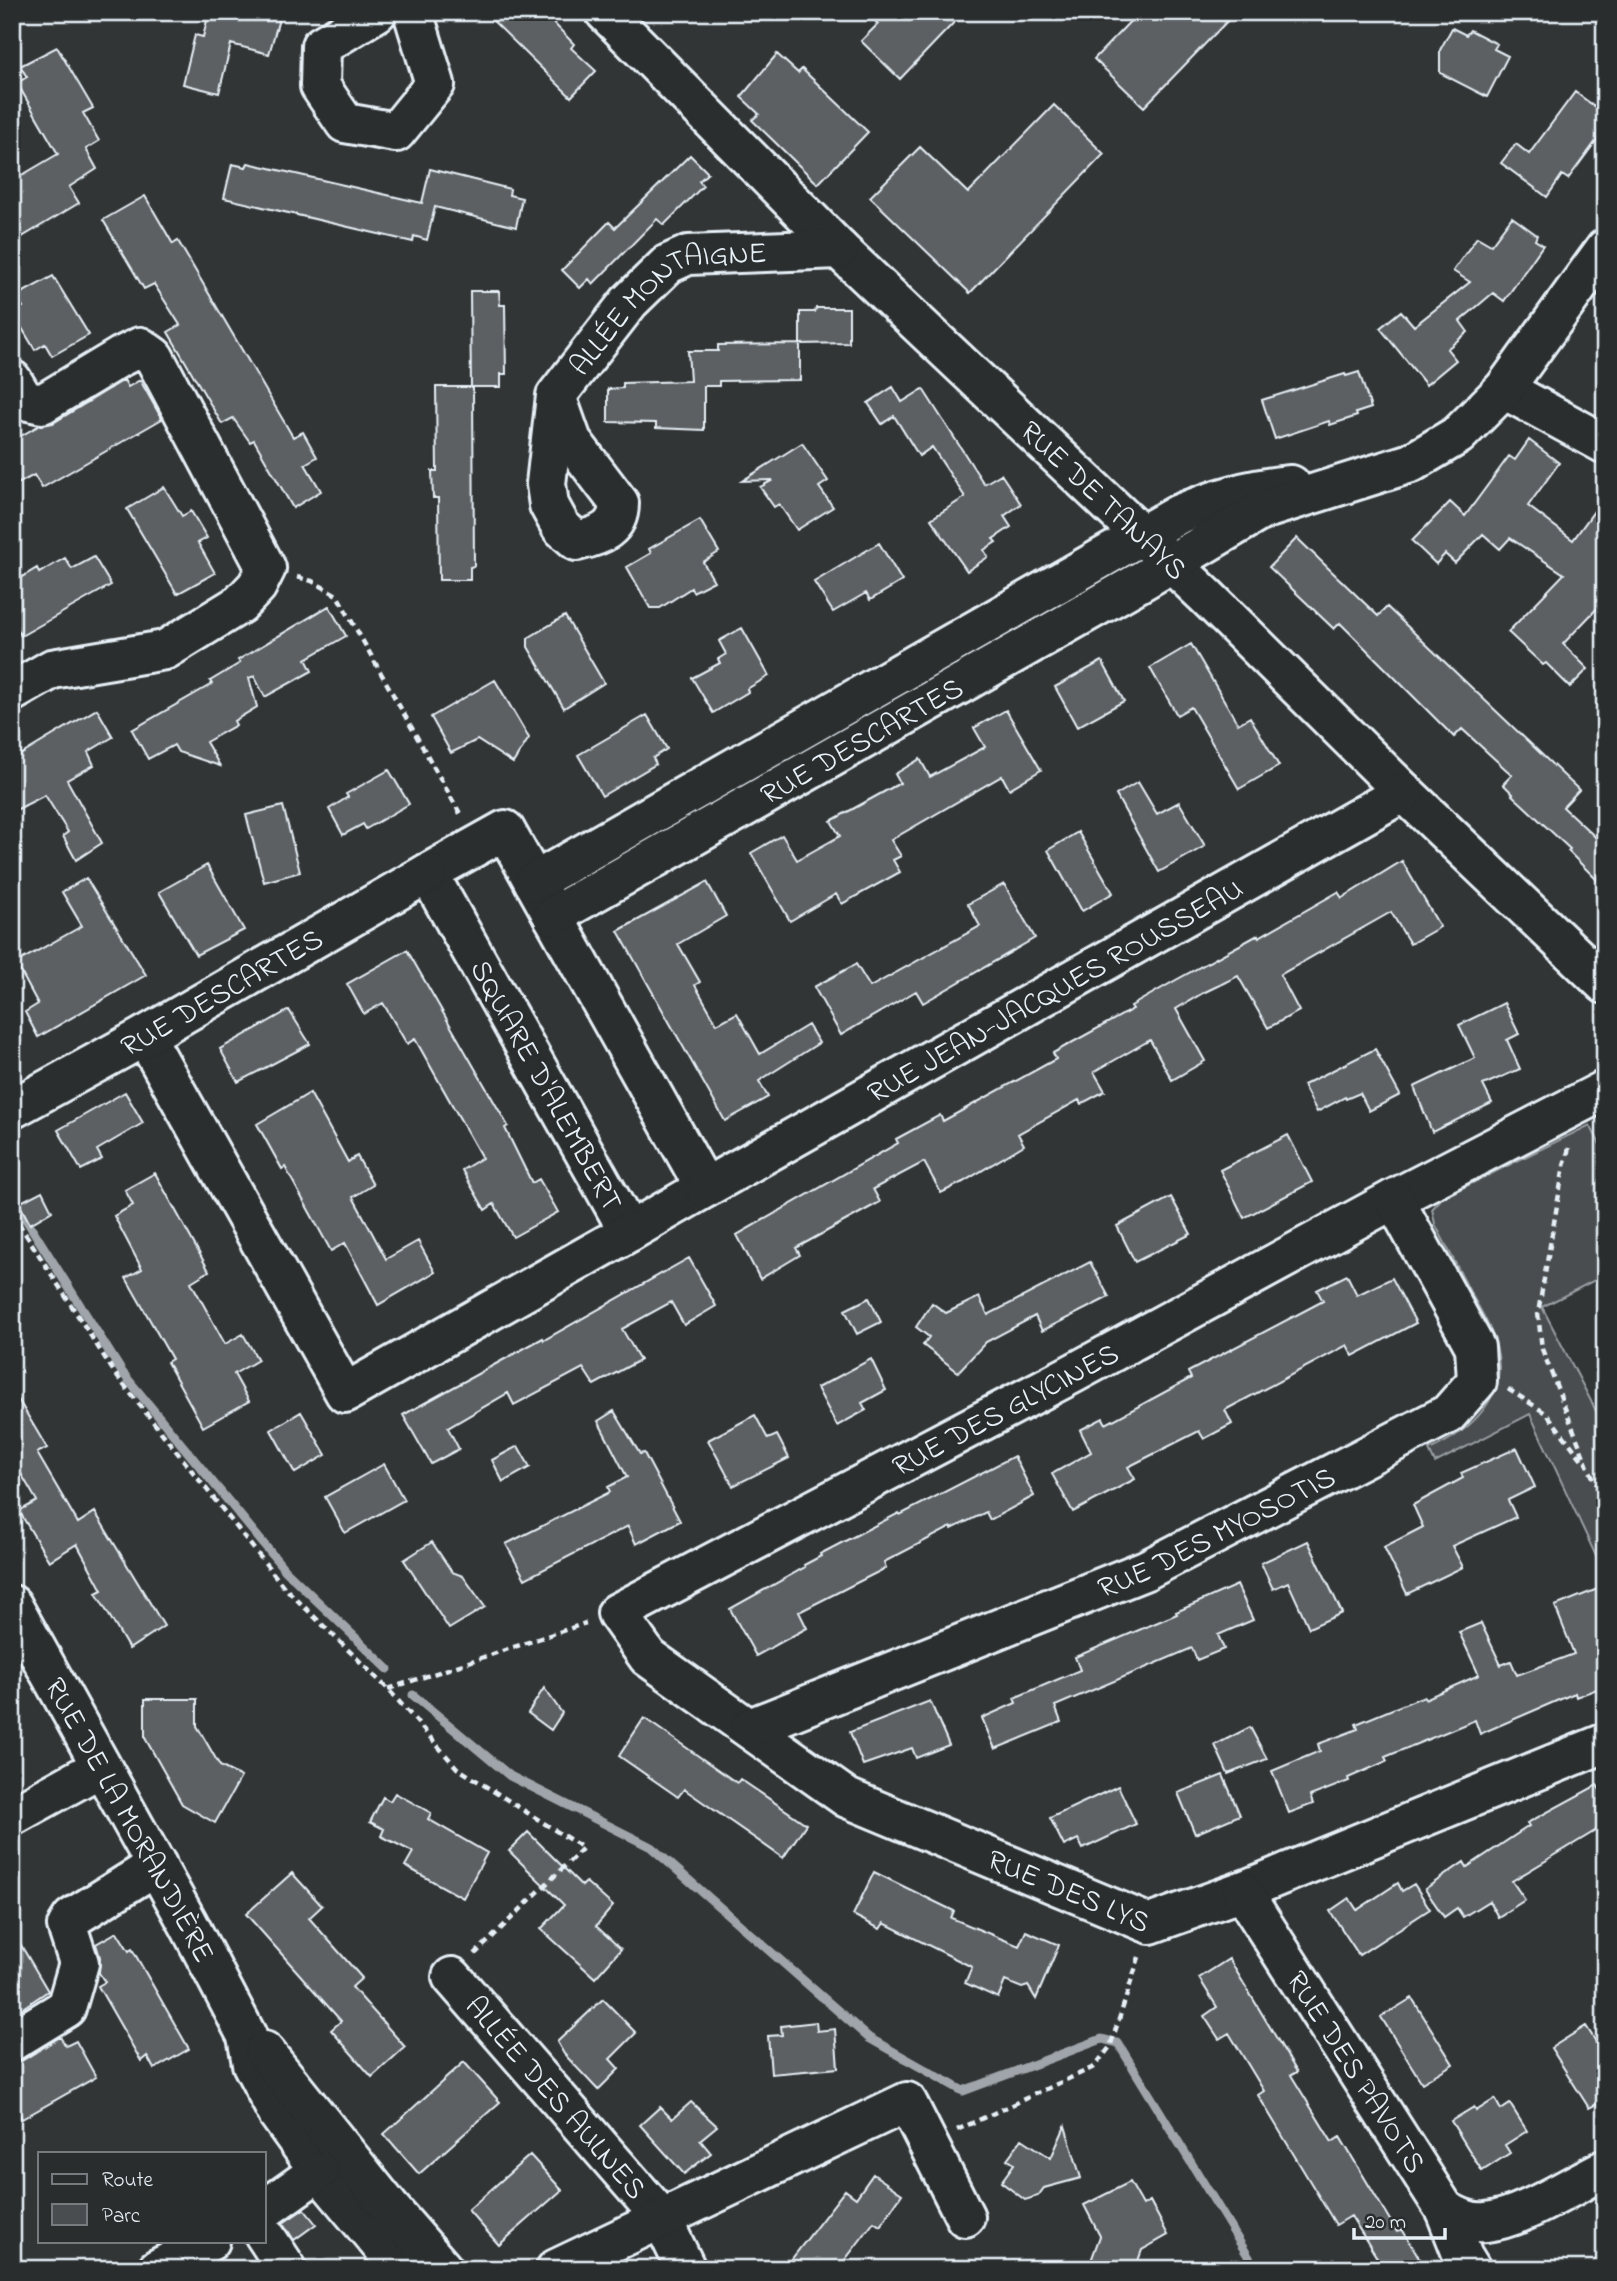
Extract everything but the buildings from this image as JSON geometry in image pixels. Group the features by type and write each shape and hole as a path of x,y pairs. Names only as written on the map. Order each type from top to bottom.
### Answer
{"street":[{"path":"377,12 321,46 320,86 345,123 396,132 435,84 414,12"},
{"name":"RUE DE TANAYS","path":"605,12 839,249 1142,535 1405,792 1601,974"},
{"name":"ALLÉE MONTAIGNE","path":"556,396 629,302 668,264 688,254 839,249"},
{"path":"1362,477 1411,463 1458,435 1504,389 1605,249"},
{"path":"12,380 24,400 42,404 120,356 140,347 154,358 266,568 257,586 240,604 165,650 52,669 12,692"},
{"path":"1504,389 1605,444"},
{"name":"RUE DESCARTES","path":"534,882 1179,514 1217,498 1251,489 1362,477"},
{"name":"RUE DESCARTES","path":"553,916 1262,510 1362,477"},
{"name":"RUE JEAN-JACQUES ROUSSEAU","path":"705,1188 1405,792"},
{"path":"428,873 505,830 705,1188"},
{"name":"RUE DESCARTES","path":"12,1109 145,1036 428,873"},
{"name":"SQUARE D'ALEMBERT","path":"428,873 629,1231 705,1188"},
{"path":"145,1036 345,1393 629,1231"},
{"name":"RUE DES GLYCINES","path":"617,1613 1072,1374 1394,1199 1605,1090"},
{"path":"1394,1199 1475,1348 1477,1381"},
{"name":"RUE DES MYOSOTIS","path":"750,1728 1146,1570 1448,1414 1477,1381"},
{"name":"RUE DE LA MORANDIÈRE","path":"12,1605 157,1865 247,2036 252,2064 278,2114 319,2171 401,2269"},
{"name":"RUE DES LYS","path":"617,1613 648,1657 847,1798 1150,1924 1242,1891 1605,1743"},
{"path":"12,1816 101,1767"},
{"path":"12,2040 66,2008 79,1963 66,1926 72,1918 157,1865"},
{"name":"RUE DES PAVOTS","path":"1242,1891 1445,2210 1471,2269"},
{"name":"ALLÉE DES AULNES","path":"452,1977 661,2217"},
{"name":"RUE DE LA MORANDIÈRE","path":"247,2036 268,2054 351,2161 443,2269"},
{"name":"ALLÉE DES AULNES","path":"556,2269 907,2102 965,2217"},
{"path":"1445,2210 1464,2220 1485,2222 1513,2216 1605,2169"},
{"path":"266,2209 319,2171"},
{"path":"661,2217 686,2269"},
{"path":"266,2237 288,2269"},
{"path":"157,2269 207,2242"}],"path":[{"path":"266,568 312,580 337,595 478,845"},
{"path":"1575,1138 1564,1166 1538,1313 1542,1349 1588,1467 1605,1501"},
{"path":"12,1213 116,1376 285,1587 388,1689 457,1768 583,1848 452,1977"},
{"path":"1477,1381 1507,1388 1547,1413 1588,1467"},
{"path":"388,1689 617,1613"},
{"path":"927,2143 1094,2067 1110,2048 1150,1924"}],"green space":[{"path":"1590,1125 1605,1154 1605,1275 1542,1307 1605,1428 1605,1565 1601,1567 1530,1414 1435,1463 1429,1450 1459,1433 1483,1410 1492,1396 1499,1364 1496,1346 1485,1318 1435,1224 1432,1209 1442,1198"}],"waterway":[{"path":"12,1197 122,1372 285,1570 388,1669"},
{"path":"413,1695 510,1776 651,1847 869,2038 963,2091 1102,2039 1118,2043 1256,2269"}]}
